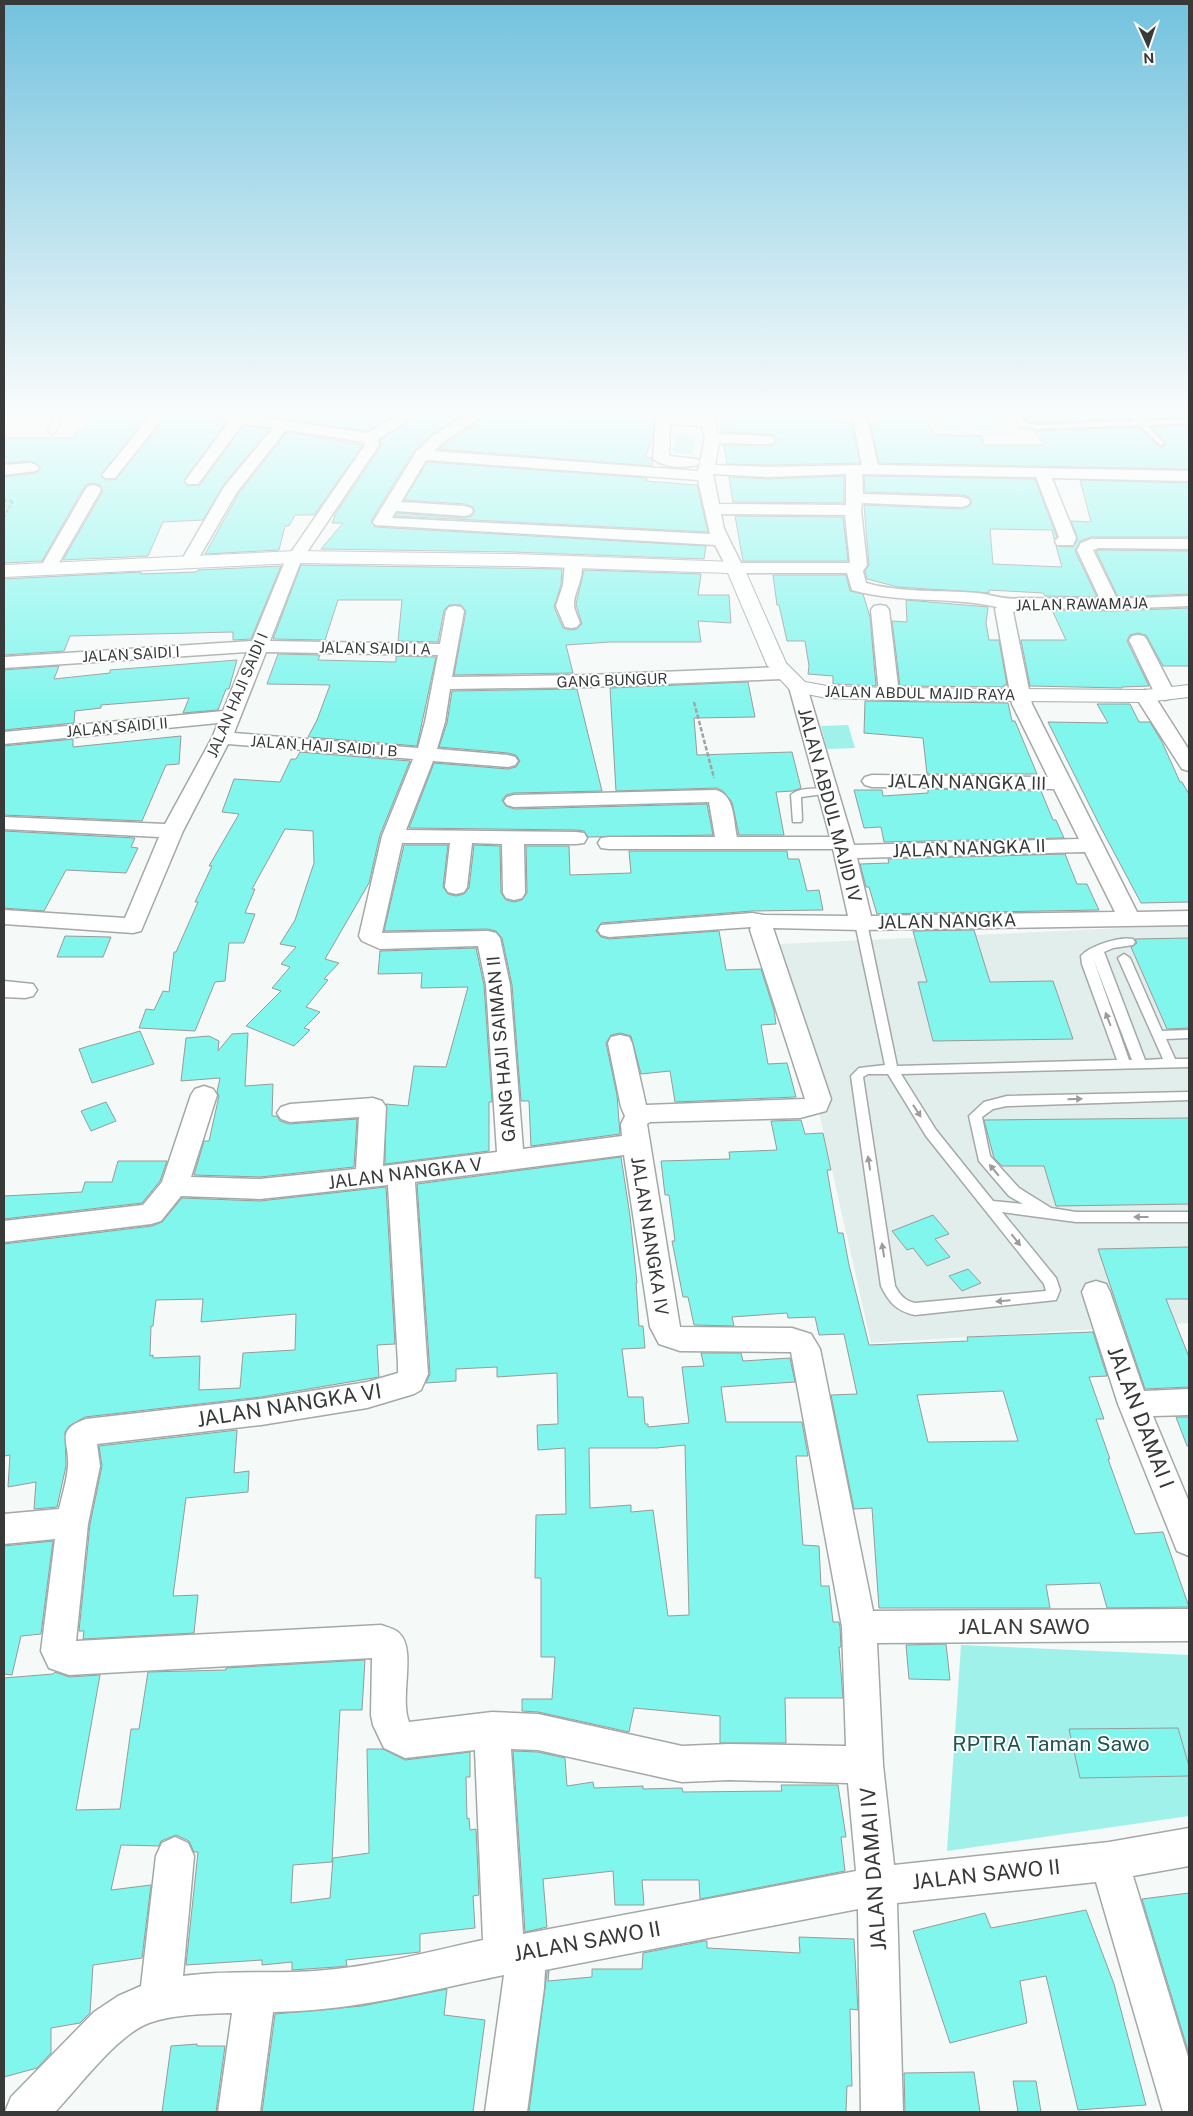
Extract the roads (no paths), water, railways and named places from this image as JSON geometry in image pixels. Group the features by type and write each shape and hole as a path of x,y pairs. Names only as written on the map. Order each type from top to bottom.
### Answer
{"street":[{"path":"48,568 79,514"},
{"path":"189,560 216,514"},
{"name":"JALAN HAJI SAIDI I","path":"4,917 133,926 172,831 222,738 296,557 325,514"},
{"path":"386,514 381,522 719,535"},
{"path":"713,514 719,535 735,568"},
{"path":"4,571 189,560 296,557 573,562 735,568 858,568 855,514"},
{"path":"1058,514 1068,538 1067,541 1063,541"},
{"path":"1111,604 1085,550 1088,545 1097,543 1189,544"},
{"path":"571,623 565,606 572,585 573,562"},
{"name":"JALAN ABDUL MAJID RAYA","path":"735,568 780,669 798,687 827,692 1020,696 1155,695 1189,691"},
{"path":"853,568 858,586 876,592 953,596 997,601 1009,605"},
{"name":"JALAN RAWAMAJA","path":"1020,696 1004,608 1009,605 1019,603 1111,604 1189,601"},
{"path":"880,610 888,694"},
{"path":"447,650 455,611"},
{"path":"1138,640 1155,695 1189,765"},
{"name":"JALAN SAIDI I A","path":"259,646 447,650 435,722 426,754 393,836 370,936 380,942 488,938"},
{"name":"JALAN SAIDI I","path":"4,662 259,646"},
{"path":"669,666 780,669"},
{"name":"GANG BUNGUR","path":"442,683 587,681 780,669"},
{"name":"JALAN ABDUL MAJID IV","path":"798,687 843,848 861,922"},
{"path":"1020,696 1129,918"},
{"name":"JALAN SAIDI II","path":"4,738 230,716"},
{"name":"JALAN HAJI SAIDI I B","path":"222,738 508,761"},
{"name":"JALAN NANGKA III","path":"872,781 1062,783"},
{"path":"514,801 712,796 719,798 727,843"},
{"path":"4,823 172,831"},
{"path":"393,836 576,838"},
{"path":"456,887 462,836"},
{"path":"513,836 514,893"},
{"name":"JALAN NANGKA II","path":"610,843 727,843 843,848 1093,845"},
{"name":"JALAN NANGKA","path":"609,930 752,920 764,922 861,922 1189,918"},
{"path":"620,1043 634,1107 638,1116 650,1113 800,1109 817,1105 818,1099 760,930 764,922"},
{"name":"GANG HAJI SAIMAN II","path":"488,938 498,985 512,1160"},
{"path":"4,1231 151,1214 174,1186 204,1095"},
{"path":"290,1114 372,1107 370,1178"},
{"name":"JALAN NANGKA IV","path":"638,1116 634,1124 636,1144 664,1327 669,1336 680,1339 792,1340 801,1342 805,1349 859,1626"},
{"name":"JALAN NANGKA V","path":"174,1186 260,1189 370,1178 636,1144"},
{"name":"JALAN NANGKA VI","path":"72,1525 84,1466 80,1437 86,1432 252,1414 327,1403 383,1391 403,1385 410,1380 413,1374 413,1364 401,1173"},
{"name":"JALAN DAMAI I","path":"1096,1292 1133,1404 1189,1542"},
{"path":"1133,1404 1189,1402"},
{"path":"4,1529 68,1523 72,1525 58,1644 58,1651 61,1656 69,1658 381,1641 390,1648 388,1707 390,1724 396,1735 404,1740 492,1730 538,1732 682,1764 729,1762 865,1765"},
{"name":"JALAN SAWO","path":"859,1626 1189,1625"},
{"name":"JALAN DAMAI IV","path":"859,1626 865,1765 878,1886 882,2112"},
{"path":"492,1730 515,1955 523,1997 506,2112"},
{"name":"JALAN SAWO II","path":"26,2112 110,2025 132,2010 160,2001 180,1997 255,1991 315,1991 364,1985 878,1886 1109,1861 1189,1846"},
{"path":"160,2001 175,1856"},
{"path":"1109,1861 1184,2112"},
{"path":"239,2112 255,1991"}],"lane":[{"path":"797,820 796,795 827,792"},
{"path":"861,922 892,1070 931,1133 1051,1282 1053,1290 1051,1296 915,1309 904,1308 896,1302 888,1286 857,1076 866,1070 892,1070 1126,1065 1189,1063"},
{"path":"1126,1065 1088,964 1088,956 1110,945 1129,942"},
{"path":"1098,950 1099,958 1140,1064"},
{"path":"1124,958 1171,1064"},
{"path":"1157,1035 1189,1034"},
{"path":"1048,1213 1014,1192 984,1158 975,1116 979,1112 989,1105 1007,1101 1189,1096"},
{"path":"988,1205 1076,1217 1189,1217"}],"park label":[{"name":"RPTRA Taman Sawo","path":"1051,1743"}]}
